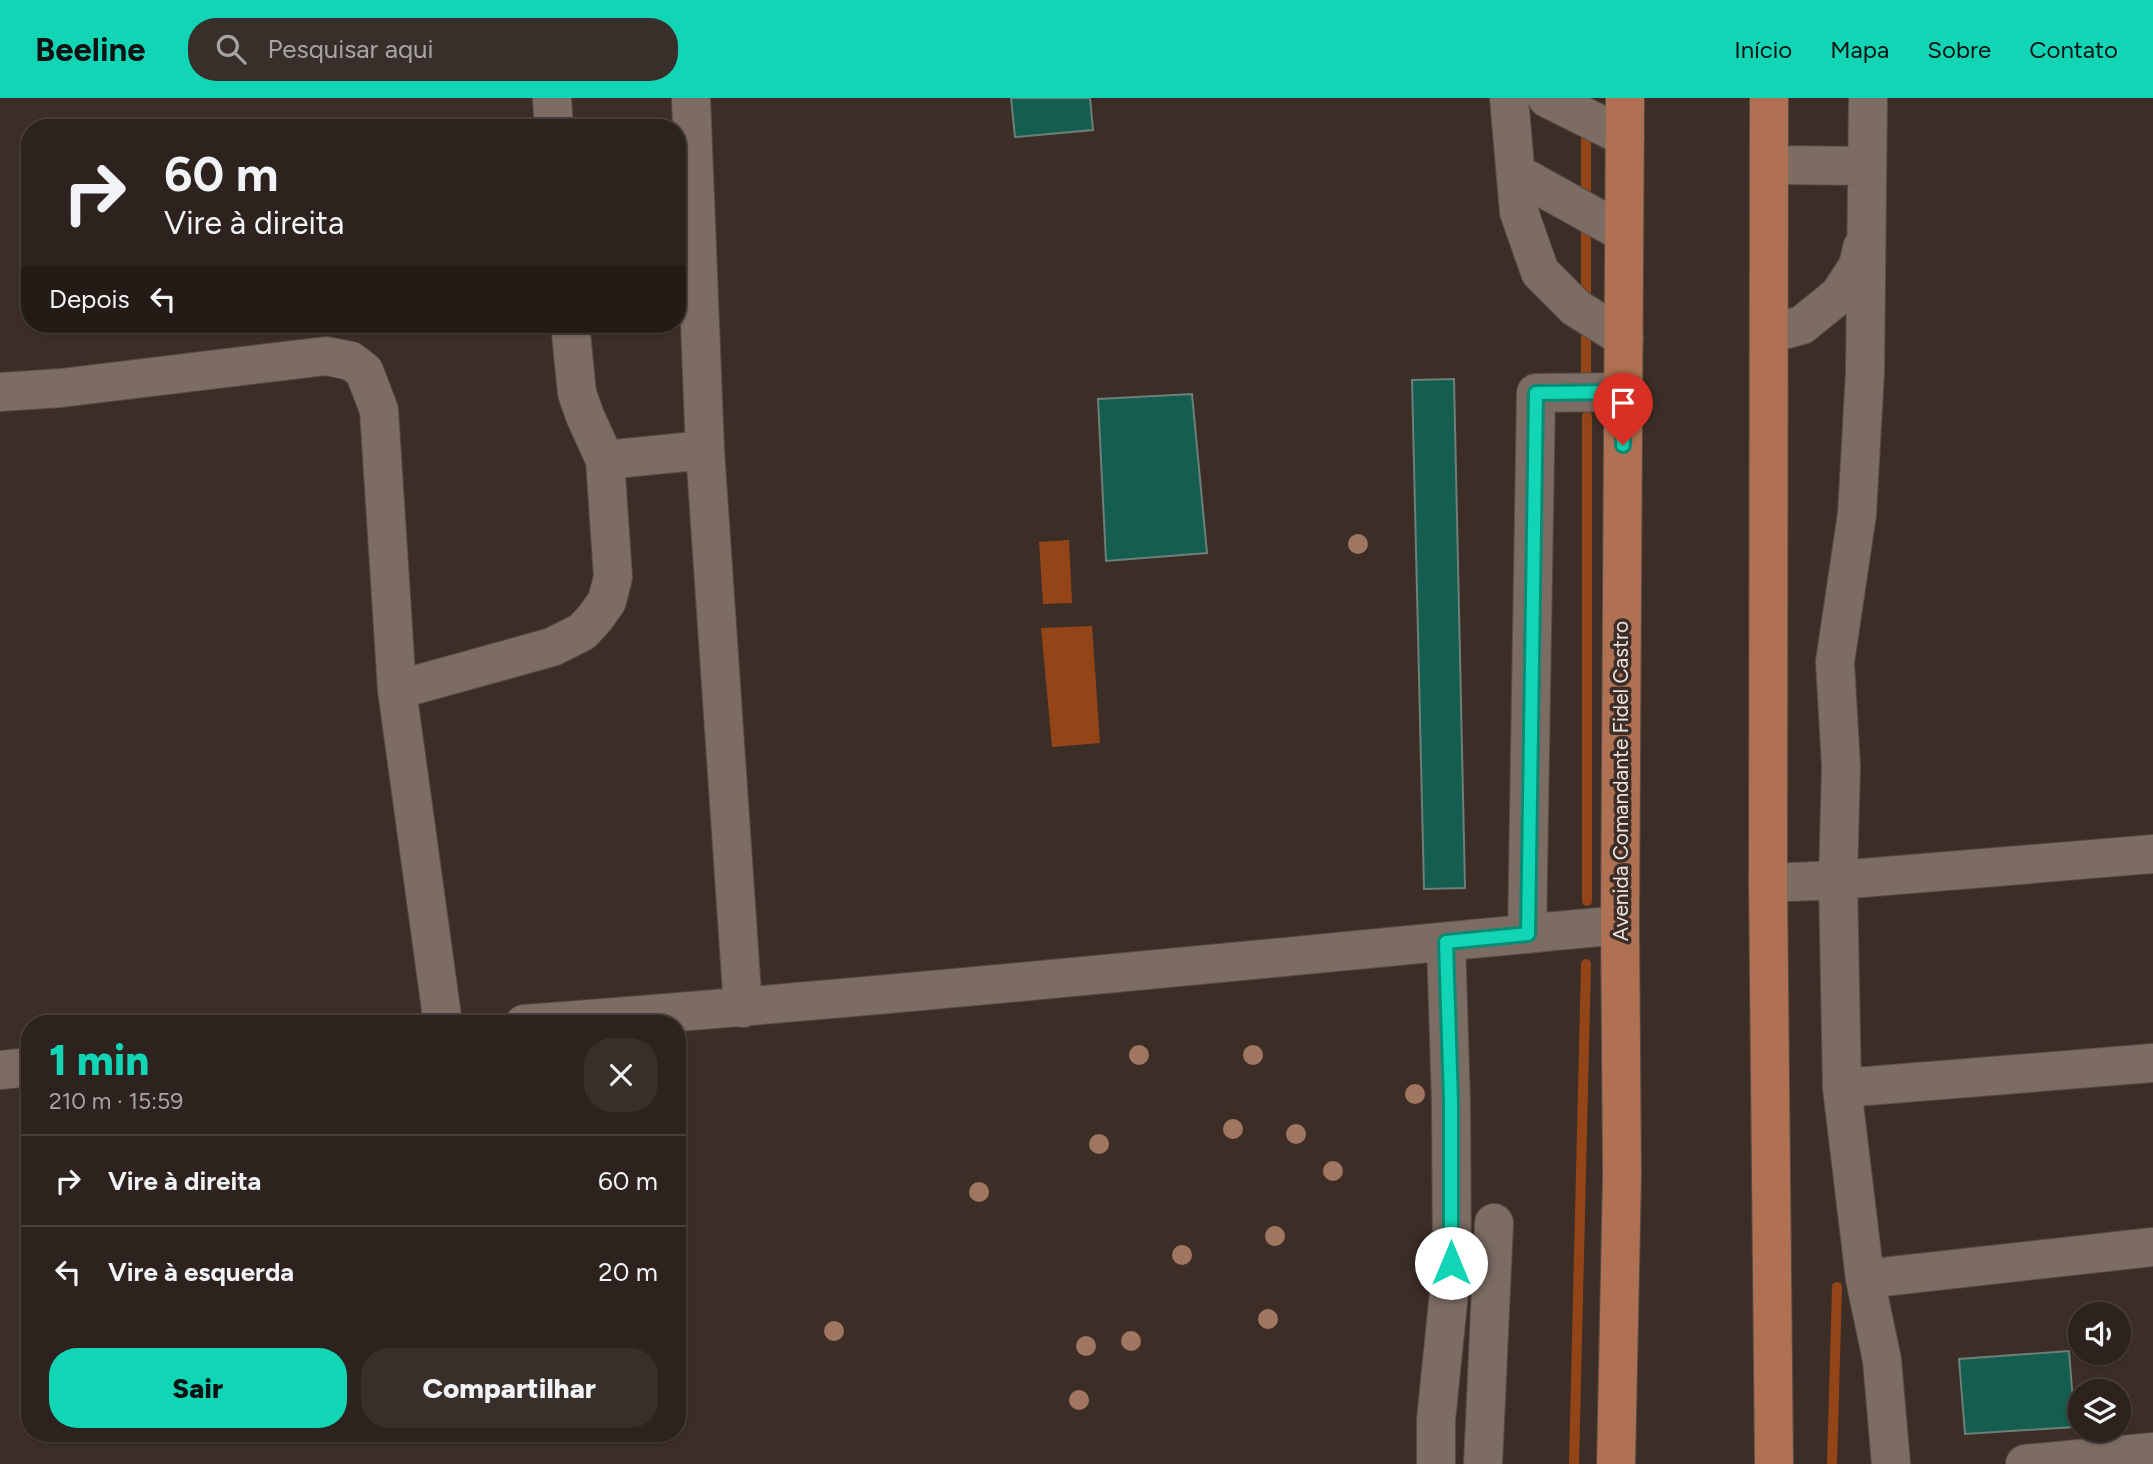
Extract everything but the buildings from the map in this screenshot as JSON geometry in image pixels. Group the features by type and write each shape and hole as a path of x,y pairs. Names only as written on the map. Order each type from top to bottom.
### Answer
{"highway":[{"name":"Avenida Comandante Fidel Castro","path":"1616,1464 1622,1175 1620,925 1625,98"},
{"path":"1769,98 1768,883 1774,1464"}],"street":[{"path":"552,98 553,119"},
{"path":"691,98 705,450 743,1008"},
{"path":"1509,98 1519,212 1540,272 1576,308 1624,338"},
{"path":"1547,98 1625,137"},
{"path":"1868,98 1865,372 1857,514 1835,662 1841,766 1838,880 1842,1088 1864,1279 1882,1360 1891,1464"},
{"path":"1769,165 1867,166"},
{"path":"1516,173 1624,233"},
{"path":"1769,334 1802,325 1839,295 1858,265 1867,228"},
{"path":"397,690 552,647 582,632 607,601 613,578 605,460 577,393 571,333"},
{"path":"0,392 327,356 351,360 364,371 379,410 397,690 442,1015"},
{"path":"1528,934 1536,393 1624,392"},
{"path":"605,460 705,450"},
{"path":"1768,883 1838,880 2153,854"},
{"path":"647,1015 1129,974 1620,925"},
{"path":"1436,1464 1436,1420 1451,1263 1451,1102 1446,942"},
{"path":"1842,1088 2153,1063"},
{"path":"0,1070 21,1069"},
{"path":"1483,1464 1494,1223"},
{"path":"1864,1279 2153,1247"},
{"path":"2025,1464 2153,1452"}],"shaded area":[{"path":"1069,540 1072,603 1043,604 1039,542"},
{"path":"1092,626 1100,743 1052,747 1041,628"}],"waterway":[{"path":"1586,125 1586,204"},
{"path":"1586,220 1586,305"},
{"path":"1586,325 1586,378"},
{"path":"1587,416 1587,901"},
{"path":"1574,1464 1586,964"},
{"path":"1832,1464 1837,1287"}],"route":[{"path":"1451,1263 1451,1102 1446,942 1528,934 1536,393 1624,392 1623,445"}]}
